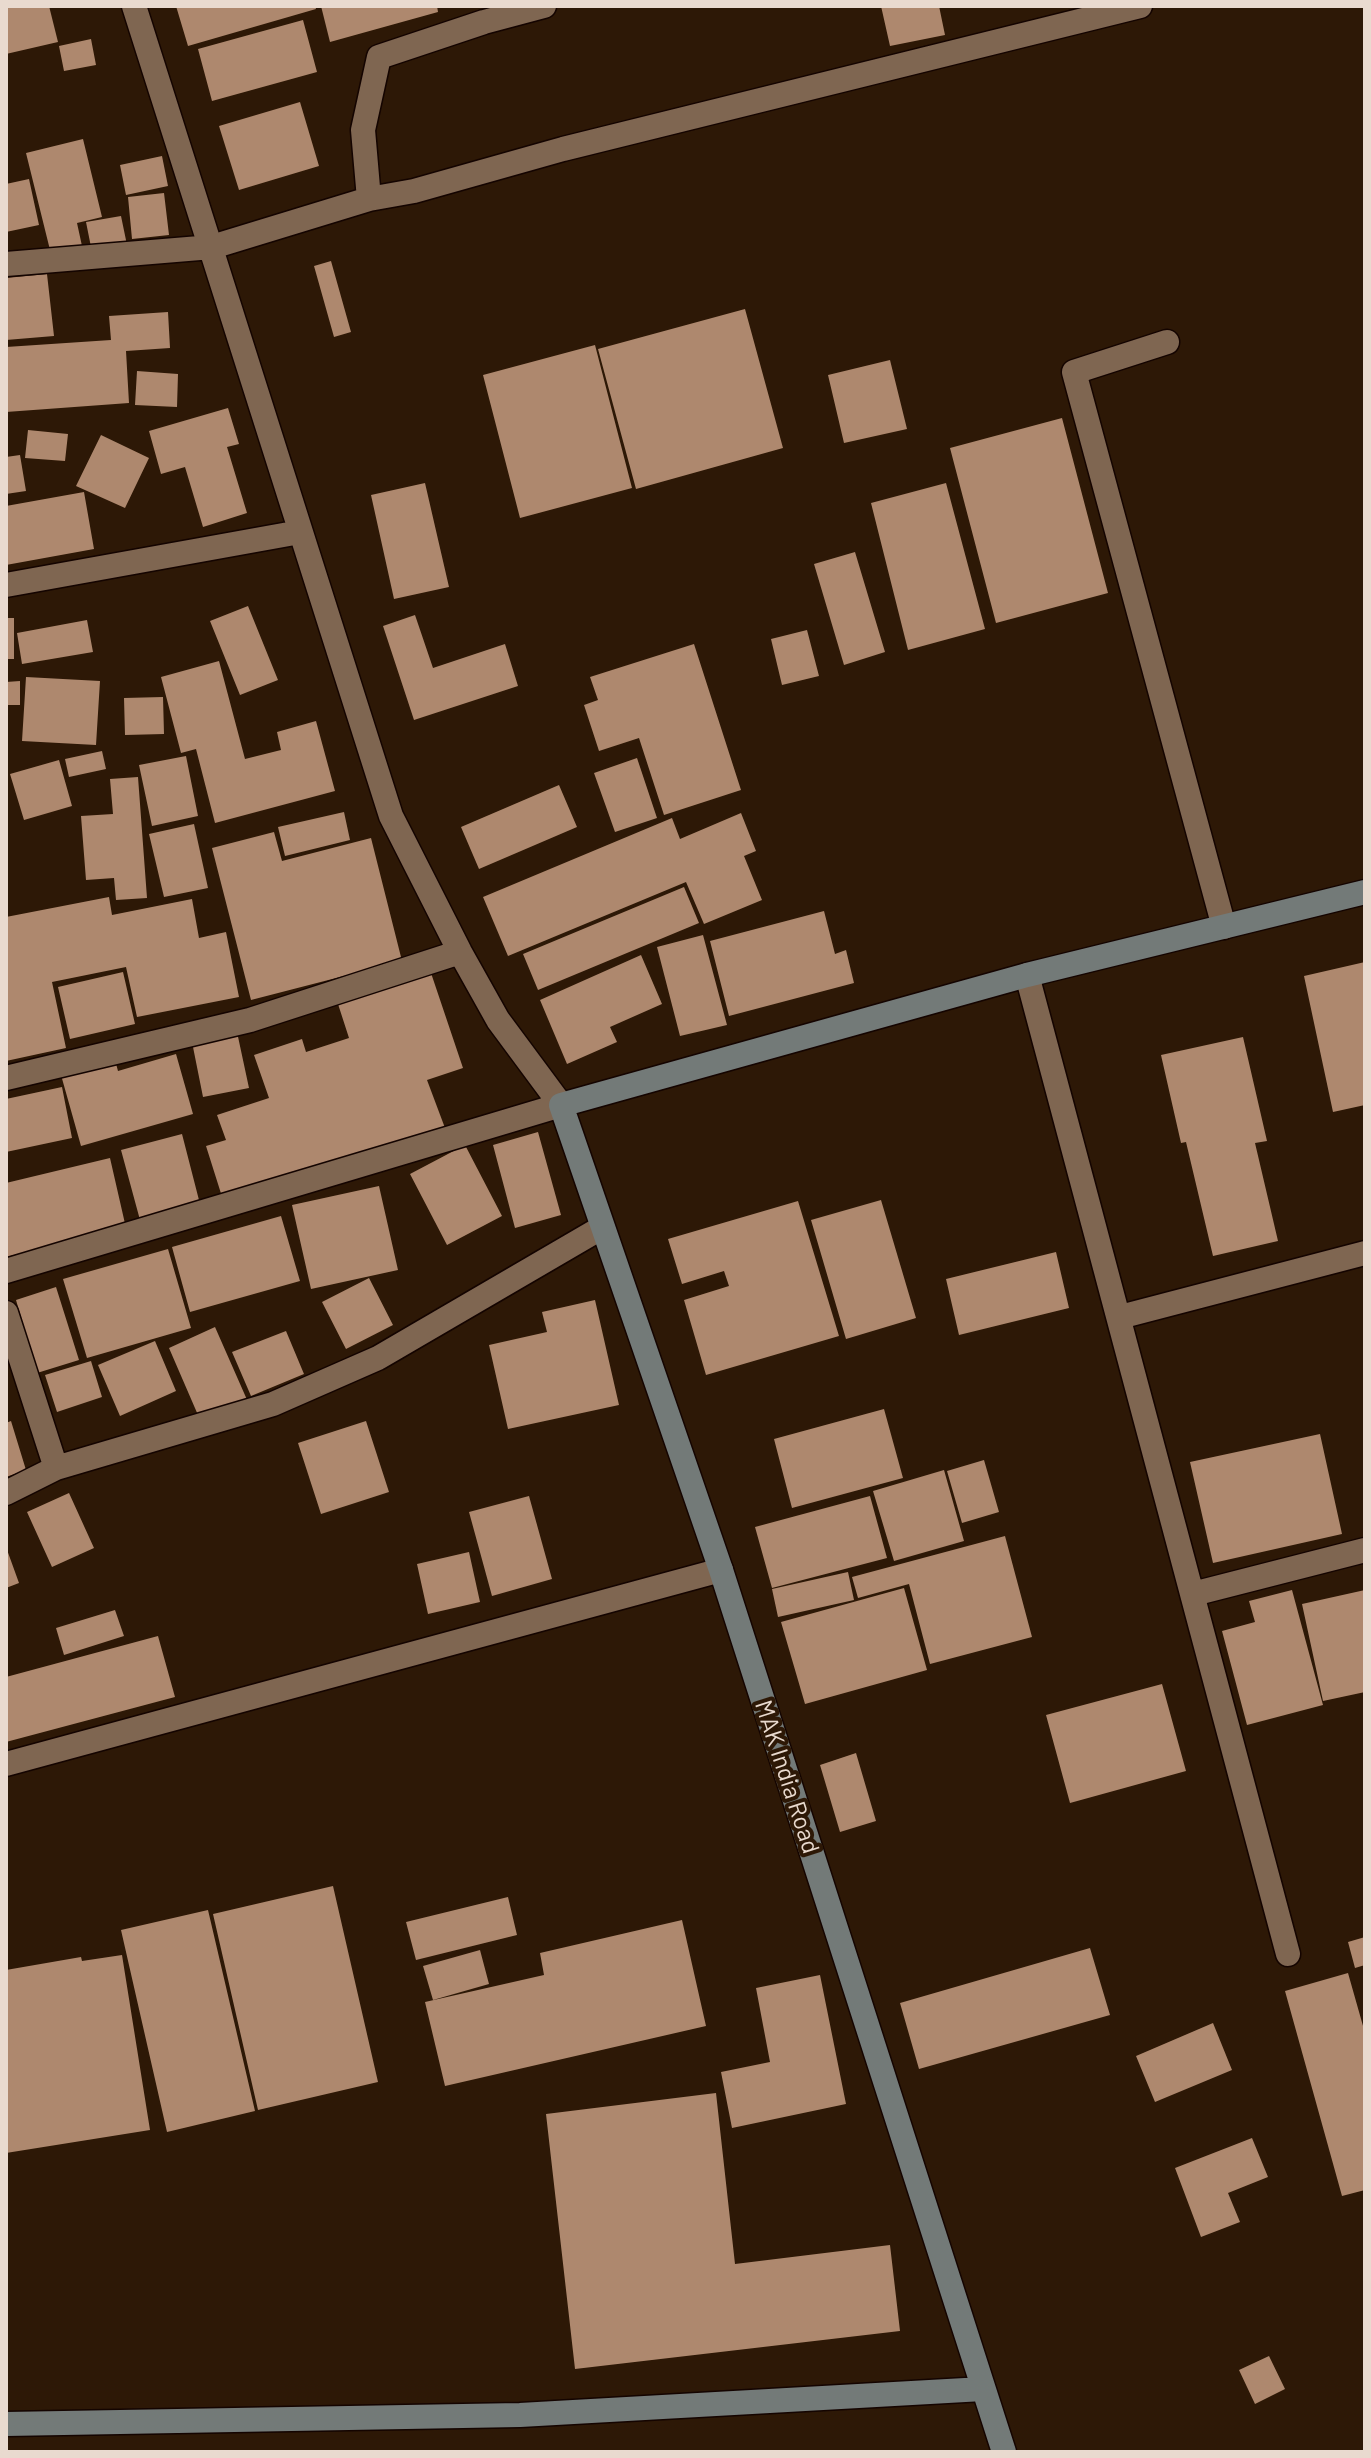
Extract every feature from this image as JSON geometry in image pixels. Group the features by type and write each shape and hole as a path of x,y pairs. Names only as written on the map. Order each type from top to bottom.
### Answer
{"street":[{"path":"134,6 391,816 498,1020 561,1105"},
{"path":"369,199 363,130 379,57 481,14 544,6"},
{"path":"6,264 212,247 369,199 414,191 563,149 1140,6"},
{"path":"1167,342 1074,372 1224,927"},
{"path":"6,585 300,532"},
{"path":"6,1271 561,1105 1027,975 1365,892"},
{"path":"6,1078 250,1020 460,952"},
{"path":"1027,975 1288,1954"},
{"name":"MAK India Road","path":"561,1105 721,1570 1004,2452"},
{"path":"6,1493 56,1468 273,1404 378,1358 601,1228"},
{"path":"1120,1317 1365,1253"},
{"path":"6,1313 56,1468"},
{"path":"1193,1594 1365,1550"},
{"path":"6,1764 721,1570"},
{"path":"6,2424 520,2415 983,2389"}],"building":[{"path":"6,6 49,6 58,42 6,54"},
{"path":"176,6 315,6 316,9 188,46"},
{"path":"321,6 437,6 438,12 330,42"},
{"path":"881,6 939,6 945,35 890,46"},
{"path":"303,20 317,72 212,101 198,49"},
{"path":"91,39 96,65 64,71 59,46"},
{"path":"300,102 319,166 239,190 219,126"},
{"path":"83,139 102,217 77,223 82,246 51,254 26,153"},
{"path":"162,156 168,186 126,195 120,165"},
{"path":"29,179 39,225 6,232 6,184"},
{"path":"164,193 169,235 132,239 128,197"},
{"path":"121,216 127,245 92,252 86,222"},
{"path":"331,261 351,332 334,337 314,266"},
{"path":"47,274 54,336 6,340 6,278"},
{"path":"745,309 783,448 636,489 598,349"},
{"path":"168,312 170,348 126,351 129,403 6,412 6,347 111,340 109,316"},
{"path":"595,345 632,488 520,518 483,375"},
{"path":"890,360 907,429 844,443 828,375"},
{"path":"137,371 178,374 177,407 135,405"},
{"path":"228,408 239,444 227,447 247,513 203,527 185,467 161,474 149,431"},
{"path":"1062,418 1108,593 996,623 950,448"},
{"path":"28,430 68,434 65,461 25,458"},
{"path":"101,435 149,458 125,508 76,486"},
{"path":"20,455 26,491 6,494 6,457"},
{"path":"425,483 449,587 394,599 371,495"},
{"path":"946,483 985,629 908,650 871,503"},
{"path":"84,492 94,549 6,565 6,506"},
{"path":"855,552 885,652 844,665 814,564"},
{"path":"248,606 278,680 240,695 210,621"},
{"path":"415,615 433,668 505,644 518,686 414,720 383,626"},
{"path":"6,618 14,618 14,659 6,659"},
{"path":"87,620 93,652 22,664 17,633"},
{"path":"807,630 819,676 782,685 771,639"},
{"path":"694,644 741,790 664,815 639,738 599,751 584,705 598,700 590,677"},
{"path":"219,661 245,759 281,750 277,732 316,721 335,791 215,823 196,749 181,753 161,677"},
{"path":"26,677 100,681 96,745 22,741"},
{"path":"20,681 20,705 6,705 6,682"},
{"path":"163,697 164,734 125,735 124,698"},
{"path":"102,751 106,769 69,777 65,759"},
{"path":"186,756 198,816 152,826 139,765"},
{"path":"637,758 657,818 615,832 594,773"},
{"path":"59,760 72,806 24,820 10,774"},
{"path":"138,777 147,898 116,900 114,878 86,880 81,816 113,814 110,779"},
{"path":"559,785 577,827 479,869 461,827"},
{"path":"344,812 350,840 285,856 278,827"},
{"path":"741,813 756,851 744,856 762,900 704,924 686,882 508,956 483,897 672,818 680,839"},
{"path":"194,824 208,888 164,897 149,834"},
{"path":"274,832 282,861 371,838 402,961 251,1000 212,848"},
{"path":"684,887 699,923 538,990 523,954"},
{"path":"109,897 112,915 192,899 199,938 226,932 239,997 137,1017 126,967 52,982 66,1048 6,1061 6,917"},
{"path":"824,911 835,954 846,950 854,983 729,1016 710,941"},
{"path":"703,935 727,1025 680,1036 657,947"},
{"path":"641,955 662,1004 610,1027 617,1042 567,1064 540,1000"},
{"path":"1365,962 1365,1105 1333,1112 1304,976"},
{"path":"123,972 135,1024 70,1039 58,987"},
{"path":"431,973 463,1068 427,1080 445,1128 224,1203 206,1146 226,1140 217,1115 269,1098 254,1055 302,1039 306,1052 349,1038 338,1004"},
{"path":"237,1032 249,1088 203,1097 192,1042"},
{"path":"1243,1037 1267,1141 1255,1143 1278,1241 1213,1256 1186,1142 1181,1143 1161,1055"},
{"path":"176,1054 193,1114 81,1146 61,1075 115,1060 118,1071"},
{"path":"62,1087 72,1138 6,1152 6,1099"},
{"path":"538,1132 561,1215 515,1228 493,1145"},
{"path":"182,1134 200,1204 140,1220 121,1150"},
{"path":"465,1145 502,1216 447,1245 410,1174"},
{"path":"110,1158 126,1228 6,1257 6,1183"},
{"path":"379,1186 398,1270 311,1289 292,1205"},
{"path":"881,1200 916,1318 846,1339 811,1220"},
{"path":"798,1201 839,1336 706,1375 684,1300 729,1286 724,1271 682,1284 668,1239"},
{"path":"281,1216 300,1281 190,1312 172,1247"},
{"path":"168,1249 191,1328 87,1358 63,1279"},
{"path":"1056,1252 1069,1308 959,1335 946,1279"},
{"path":"369,1278 393,1325 346,1349 322,1302"},
{"path":"56,1287 79,1360 37,1373 16,1300"},
{"path":"595,1300 619,1405 508,1429 489,1345 547,1332 542,1312"},
{"path":"215,1327 248,1402 201,1422 169,1348"},
{"path":"286,1331 304,1374 251,1396 232,1352"},
{"path":"155,1341 176,1391 120,1416 98,1365"},
{"path":"91,1361 102,1397 57,1412 45,1375"},
{"path":"884,1409 903,1478 792,1508 774,1439"},
{"path":"11,1421 26,1470 6,1477 6,1423"},
{"path":"366,1421 389,1492 321,1514 298,1443"},
{"path":"1320,1434 1342,1534 1213,1563 1190,1462"},
{"path":"984,1460 999,1512 962,1523 947,1471"},
{"path":"944,1470 964,1541 894,1561 873,1491"},
{"path":"69,1493 94,1548 52,1567 27,1512"},
{"path":"529,1496 552,1579 492,1596 469,1512"},
{"path":"870,1496 887,1558 772,1588 755,1527"},
{"path":"1005,1536 1032,1637 930,1664 909,1584 858,1598 852,1577"},
{"path":"6,1547 19,1583 6,1588"},
{"path":"469,1552 480,1602 428,1614 417,1564"},
{"path":"848,1572 854,1600 778,1617 772,1589"},
{"path":"904,1588 927,1670 805,1704 781,1622"},
{"path":"1292,1590 1323,1705 1247,1725 1222,1631 1255,1622 1249,1601"},
{"path":"1365,1590 1365,1692 1323,1701 1302,1604"},
{"path":"115,1610 124,1636 64,1655 56,1628"},
{"path":"158,1636 175,1697 6,1742 6,1677"},
{"path":"1162,1684 1186,1771 1070,1803 1046,1715"},
{"path":"856,1753 876,1821 840,1832 820,1765"},
{"path":"333,1886 378,2082 258,2110 213,1914"},
{"path":"508,1897 517,1935 416,1960 406,1922"},
{"path":"208,1910 255,2111 167,2132 121,1930"},
{"path":"682,1920 706,2026 445,2086 425,2002 544,1975 540,1953"},
{"path":"1365,1937 1365,1965 1355,1968 1348,1942"},
{"path":"1090,1948 1110,2015 919,2069 900,2003"},
{"path":"480,1950 489,1984 433,2000 423,1966"},
{"path":"122,1955 150,2130 6,2153 6,1970 81,1957 82,1961"},
{"path":"1348,1973 1365,2033 1365,2190 1342,2196 1285,1991"},
{"path":"820,1975 846,2104 732,2128 721,2072 770,2062 756,1988"},
{"path":"1213,2023 1232,2070 1155,2102 1136,2056"},
{"path":"716,2093 735,2264 890,2245 900,2331 575,2369 546,2114"},
{"path":"1252,2138 1268,2177 1228,2193 1240,2222 1201,2237 1175,2168"},
{"path":"1269,2356 1285,2389 1255,2404 1239,2370"}]}
